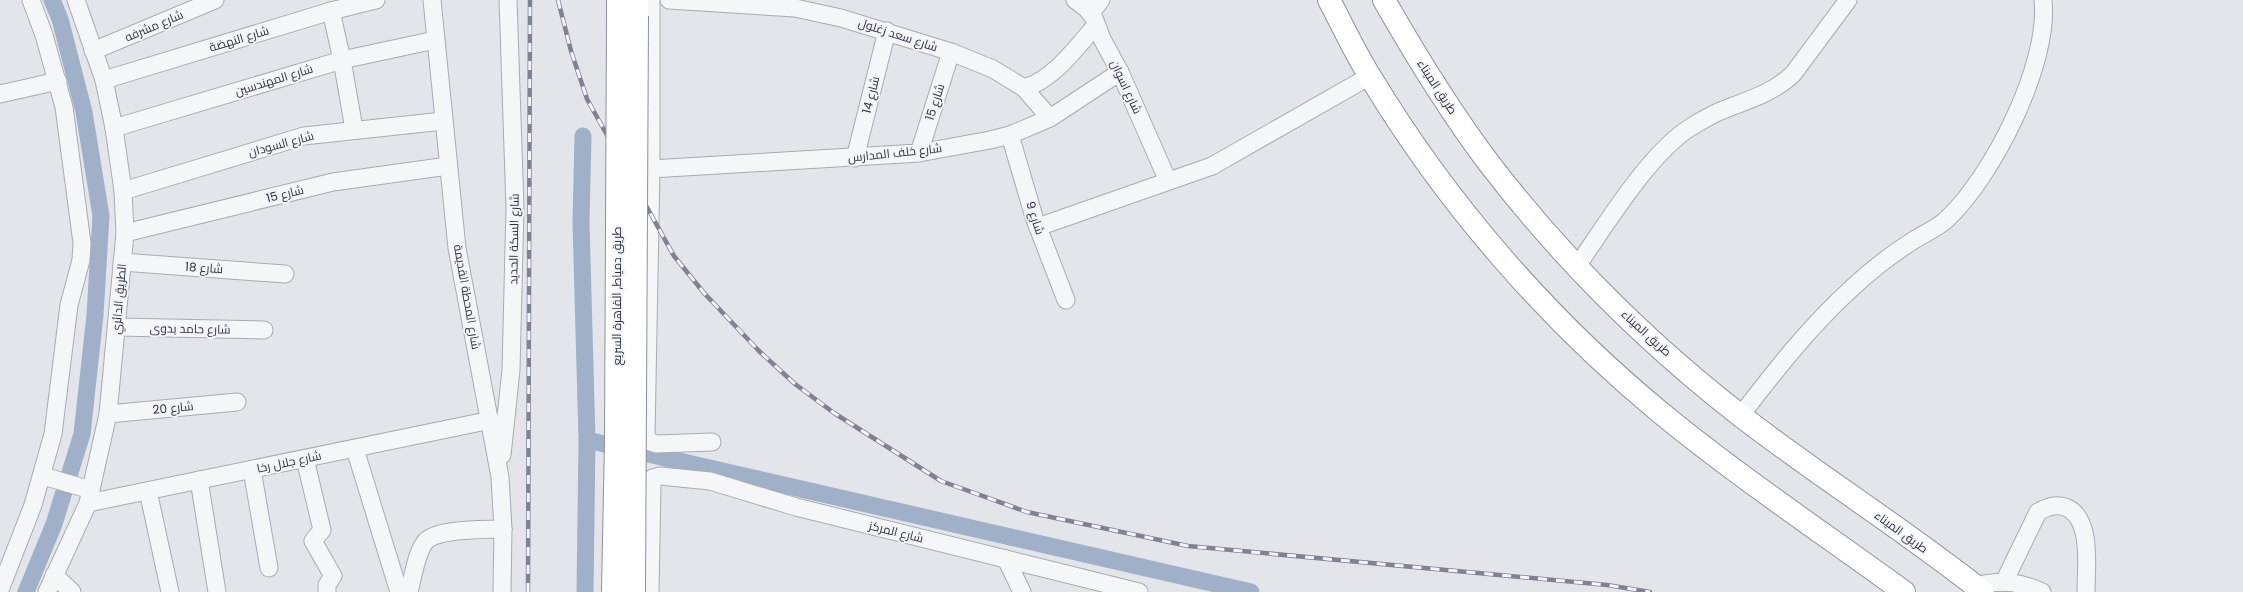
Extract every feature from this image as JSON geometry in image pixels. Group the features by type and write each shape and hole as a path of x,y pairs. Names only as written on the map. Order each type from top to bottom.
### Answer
{"highway":[{"path":"1329,0 1370,76 1401,126 1472,220 1549,309 1603,362 1660,412 1718,458 1904,592"},
{"name":"طريق الميناء","path":"1384,0 1448,106 1488,162 1531,215 1577,266 1632,321 1741,415 1979,589"},
{"name":"طريق دمياط, القاهرة السريع","path":"613,592 616,434 632,7"},
{"name":"طريق دمياط, القاهرة السريع","path":"632,7 634,592"}],"street":[{"path":"0,590 23,534 43,476 56,420 69,305 80,260 82,243 70,147 58,80 31,0"},
{"name":"الطريق الدائري","path":"46,592 89,497 108,414 125,233 123,190 114,128 104,80 76,0"},
{"name":"شارع مشرفه","path":"93,51 215,0"},
{"name":"شارع النهضة","path":"104,80 330,11 376,0"},
{"name":"شارع المحطة القديمة","path":"432,0 457,248 491,420 500,477 503,529 502,592"},
{"name":"شارع السكة الحديد","path":"500,477 511,370 515,208 508,0"},
{"name":"شارع سعد زغلول","path":"669,0 757,3 795,8 887,31 951,52 993,69 1024,88 1050,118"},
{"name":"شارع اسوان","path":"1075,0 1096,13 1168,181"},
{"path":"1577,266 1665,148 1690,128 1721,110 1773,90 1784,83 1793,74 1848,0"},
{"path":"1741,415 1773,373 1830,309 1882,263 1946,220 1979,182 1992,161 2024,97 2043,39 2045,14 2043,0"},
{"path":"632,7 651,169 646,436 650,442 657,444 712,442"},
{"path":"330,11 342,60 354,129"},
{"path":"1024,88 1034,83 1063,62 1096,13"},
{"name":"شارع 14","path":"855,158 887,31"},
{"name":"شارع المهندسين","path":"114,128 342,60 435,40"},
{"name":"شارع 15","path":"918,153 951,52"},
{"name":"شارع خلف المدارس","path":"651,169 855,158 918,153 1010,134 1050,118 1120,72"},
{"path":"1038,227 1212,166 1370,76"},
{"path":"0,94 58,80"},
{"name":"شارع السودان","path":"123,190 297,138 354,129 443,121"},
{"name":"شارع 9","path":"1010,134 1038,227 1066,300"},
{"name":"شارع 15","path":"125,233 333,182 448,166"},
{"name":"شارع 18","path":"122,262 285,274"},
{"name":"شارع حامد بدوى","path":"117,327 264,330"},
{"name":"شارع 20","path":"108,414 237,402"},
{"name":"شارع جلال رخا","path":"89,497 148,491 491,420"},
{"path":"355,449 399,592"},
{"path":"305,459 322,530 312,541 333,576 327,585 327,592"},
{"path":"252,470 269,568"},
{"path":"43,476 89,497"},
{"name":"شارع المركز","path":"650,592 653,478 660,476 710,481 796,507 1006,559 1122,590 1139,592"},
{"path":"199,480 217,592"},
{"path":"148,491 170,592"},
{"path":"2004,582 2038,512 2050,506 2062,506 2075,512 2085,532 2086,592"},
{"path":"409,592 421,551 431,536 441,533 503,529"},
{"path":"1006,559 1022,592"},
{"path":"54,575 72,592"},
{"path":"1979,589 2004,582 2027,585 2042,592"}],"waterway":[{"path":"26,592 54,524 82,434 95,315 101,216 84,112 60,19 52,0"},
{"path":"583,136 581,222 587,440 585,592"},
{"path":"587,440 1251,592"}],"railway":[{"path":"528,592 530,0"},
{"path":"558,0 571,51 587,99 674,256 704,293 759,351 795,384 834,413 941,481 1027,512 1188,546 1607,585 1650,592"}]}
